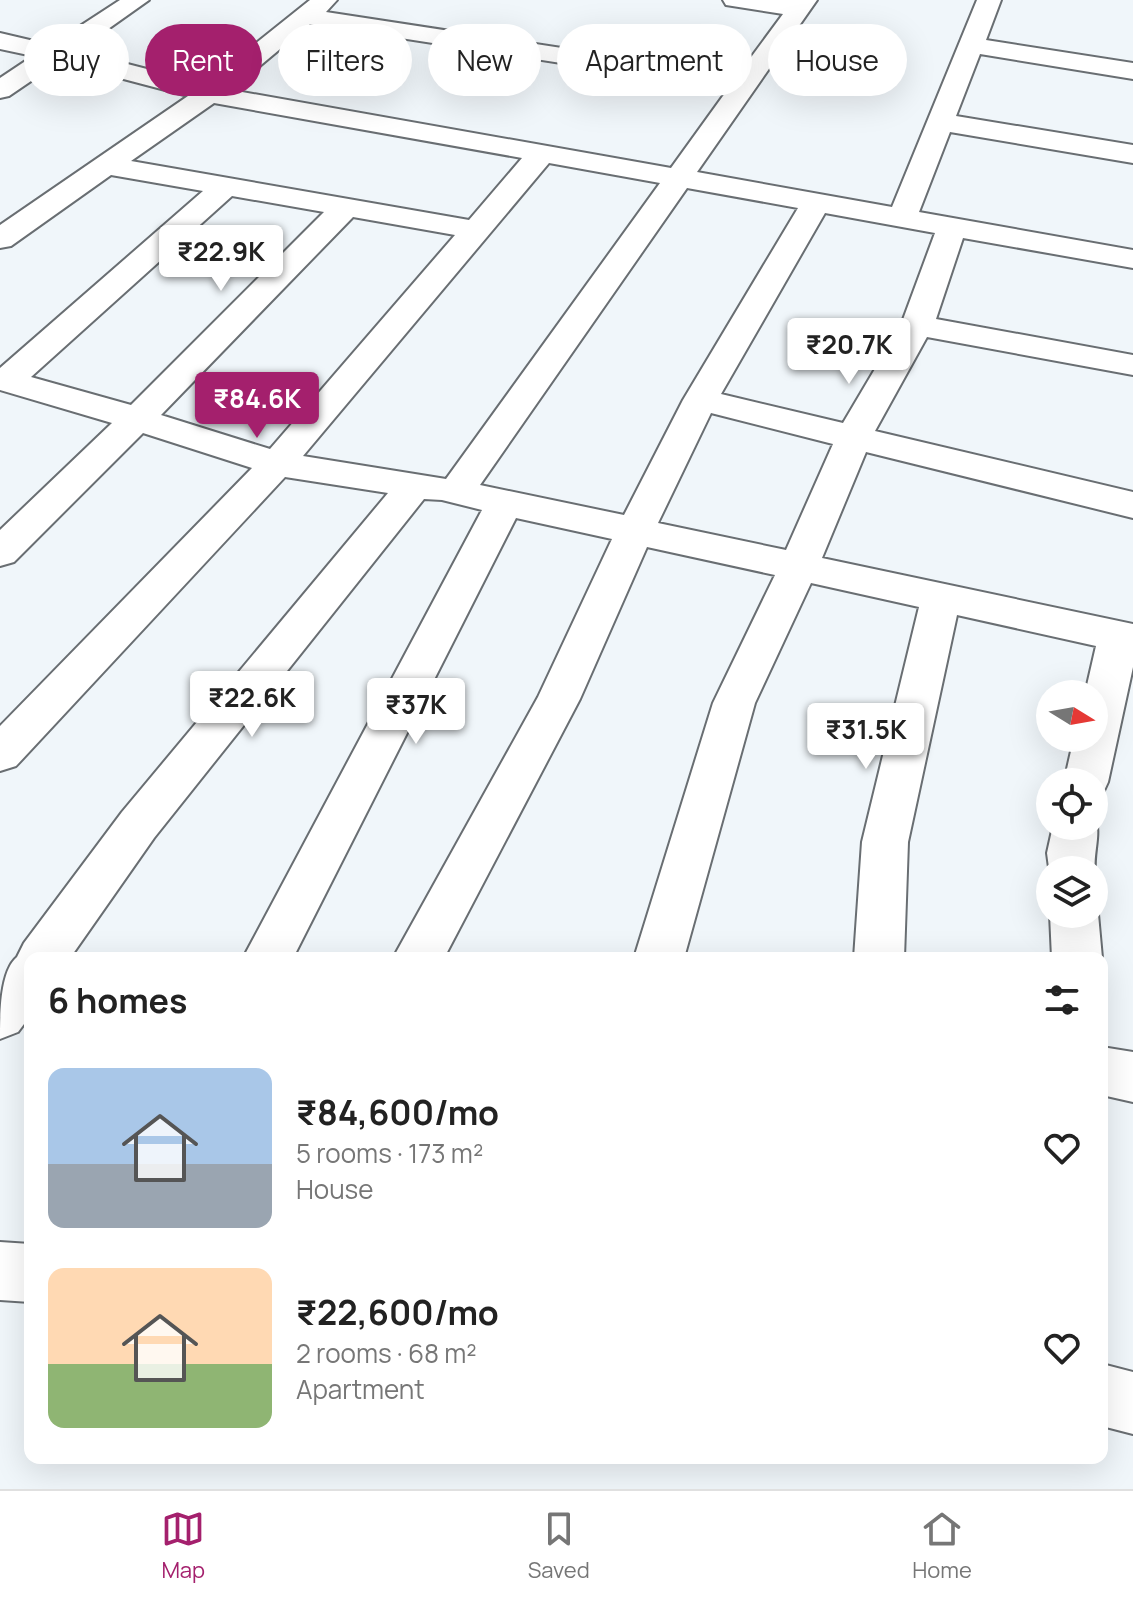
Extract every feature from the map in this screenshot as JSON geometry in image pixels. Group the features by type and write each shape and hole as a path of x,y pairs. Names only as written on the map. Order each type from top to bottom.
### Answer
{"street":[{"path":"101,24 137,0"},
{"path":"735,0 801,4"},
{"path":"902,218 989,0"},
{"path":"752,73 801,4"},
{"path":"262,51 315,8 557,51"},
{"path":"0,41 24,47"},
{"path":"971,45 1133,71"},
{"path":"0,90 24,74"},
{"path":"0,239 206,96"},
{"path":"221,96 1133,259"},
{"path":"46,952 138,825 436,489 679,177 736,96"},
{"path":"940,122 1133,154"},
{"path":"0,754 277,464 543,152"},
{"path":"104,165 476,230"},
{"path":"3,380 226,186"},
{"path":"421,952 559,699 635,531 700,400 816,202"},
{"path":"0,553 346,207"},
{"path":"661,952 734,703 799,566 854,436 917,325 952,227"},
{"path":"917,325 1133,365"},
{"path":"3,380 277,464 505,502 1126,637 1090,768"},
{"path":"700,400 1133,505"},
{"path":"271,952 505,502"},
{"path":"879,952 885,842 941,597"},
{"path":"1075,928 1077,952"},
{"path":"0,1016 24,983"},
{"path":"1108,1072 1133,1077"},
{"path":"0,1271 24,1273"},
{"path":"1108,1397 1133,1403"}]}
